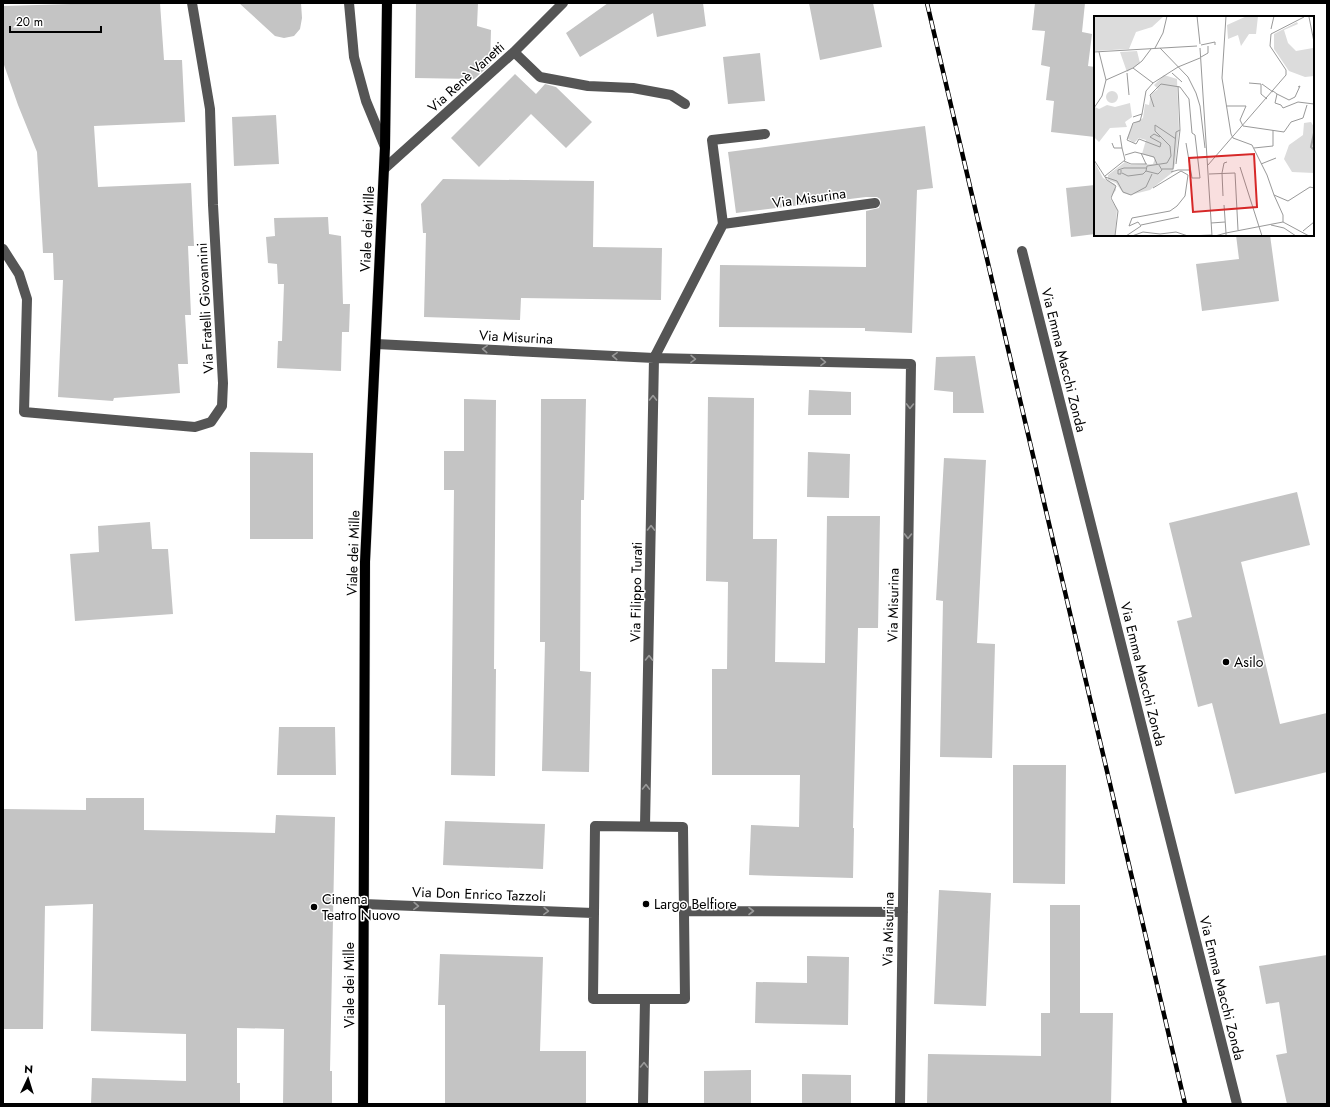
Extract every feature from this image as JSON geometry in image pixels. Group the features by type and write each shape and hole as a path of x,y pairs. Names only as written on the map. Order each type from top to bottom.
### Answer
{"main road":[{"name":"Viale dei Mille","path":"363,1104 365,562 385,147 387,3"}],"street":[{"name":"Via Fratelli Giovannini","path":"3,249 19,274 27,299 24,412 195,427 211,422 222,406 223,383 213,204 210,109 192,3"},
{"path":"349,3 354,57 366,101 385,147"},
{"name":"Via Renè Vanetti","path":"384,169 514,52 563,3"},
{"path":"514,52 540,77 588,86 633,88 671,95 685,104"},
{"path":"654,358 723,224 712,140 765,134"},
{"name":"Via Misurina","path":"723,224 875,203"},
{"name":"Via Emma Macchi Zonda","path":"1022,250 1237,1104"},
{"name":"Via Misurina","path":"376,344 654,358 911,364 900,1104"},
{"name":"Via Filippo Turati","path":"645,826 654,358"},
{"path":"595,826 683,827 684,910 684,1000 593,999 595,826"},
{"name":"Via Don Enrico Tazzoli","path":"363,904 593,913"},
{"path":"684,910 903,912"},
{"path":"643,1104 645,1000"}],"building":[{"path":"160,3 164,60 182,60 185,122 94,126 98,187 191,183 194,246 188,246 191,315 185,315 188,364 178,364 180,393 114,398 113,401 58,397 63,280 54,280 53,253 43,253 37,152 3,62 3,6"},
{"path":"239,3 301,3 302,18 300,29 294,36 284,38 275,36"},
{"path":"416,3 478,3 477,26 491,30 490,65 474,79 415,78"},
{"path":"608,3 703,3 706,26 657,37 653,13 580,57 566,33"},
{"path":"809,3 873,3 882,47 820,60"},
{"path":"1035,3 1085,3 1082,32 1092,34 1088,66 1094,67 1094,137 1051,132 1054,101 1046,100 1050,67 1041,65 1045,31 1032,30"},
{"path":"760,53 765,101 728,104 723,57"},
{"path":"515,74 536,94 545,84 556,87 592,122 566,148 531,114 479,167 451,138"},
{"path":"276,115 279,164 234,166 232,117"},
{"path":"925,126 933,188 917,190 912,333 865,331 865,328 719,327 720,265 866,267 866,211 879,208 881,202 877,197 866,197 736,213 728,152"},
{"path":"443,179 594,181 593,247 662,248 661,300 521,298 520,320 424,317 426,233 423,233 421,204"},
{"path":"1094,185 1094,234 1071,237 1066,188"},
{"path":"328,217 329,234 341,236 343,304 350,304 349,332 342,332 341,371 277,368 278,341 282,341 284,284 278,284 277,264 268,263 266,237 275,236 274,218"},
{"path":"1236,236 1270,236 1279,301 1202,311 1196,264 1239,259"},
{"path":"975,356 984,413 953,413 953,392 934,390 936,357"},
{"path":"809,390 851,392 851,415 808,415"},
{"path":"708,397 754,398 753,539 777,539 775,662 825,663 827,516 880,516 878,628 858,628 853,878 749,875 751,825 799,827 800,775 712,775 712,669 727,669 728,582 706,581"},
{"path":"464,399 496,400 494,669 496,669 495,776 451,775 454,490 444,490 444,451 464,451"},
{"path":"541,399 586,399 584,500 581,500 580,671 591,672 589,772 542,771 545,642 540,642"},
{"path":"250,452 313,453 313,539 250,539"},
{"path":"808,452 850,454 849,498 807,497"},
{"path":"944,458 986,460 977,643 995,644 992,758 940,757 943,601 936,600"},
{"name":"Asilo","path":"1297,492 1310,545 1241,562 1280,724 1327,713 1327,772 1235,794 1212,703 1198,707 1177,621 1192,617 1169,523"},
{"path":"150,522 152,549 168,549 173,614 75,621 70,554 99,552 98,526"},
{"path":"279,727 335,727 336,775 277,775"},
{"path":"1013,765 1066,765 1065,884 1013,883"},
{"path":"86,798 144,798 144,830 275,833 276,815 335,817 330,1071 332,1071 332,1104 283,1104 284,1029 237,1028 237,1083 240,1083 240,1104 91,1104 92,1078 186,1081 186,1034 91,1031 93,904 45,906 43,1029 3,1029 3,809 86,810"},
{"path":"445,821 545,824 543,869 443,865"},
{"path":"939,890 991,893 986,1006 934,1004"},
{"path":"1050,905 1080,905 1080,1013 1113,1013 1111,1104 927,1104 928,1054 1041,1056 1041,1013 1050,1013"},
{"path":"440,954 543,957 540,1051 586,1051 586,1104 445,1104 445,1005 438,1005"},
{"path":"1327,955 1327,1104 1287,1104 1276,1055 1287,1053 1279,1002 1266,1004 1259,966"},
{"path":"807,956 849,957 848,1025 755,1023 756,982 807,983"},
{"path":"751,1070 751,1104 704,1104 704,1071"},
{"path":"802,1074 851,1075 851,1104 802,1104"}],"railway":[{"path":"927,3 1185,1104"}],"place":[{"name":"Asilo","path":"1226,662"},
{"name":"Largo Belfiore","path":"646,904"},
{"name":"Cinema Teatro Nuovo","path":"314,907"}]}
